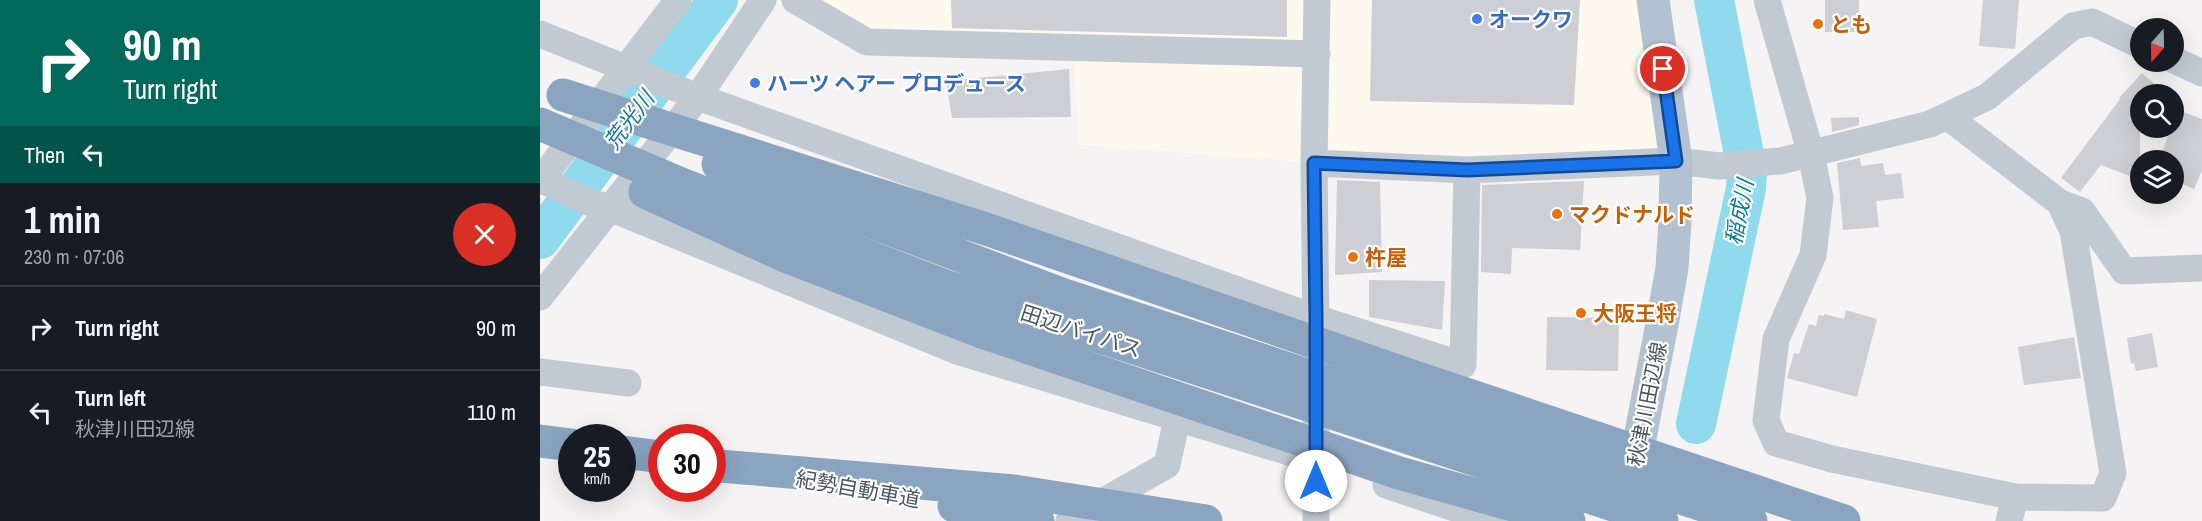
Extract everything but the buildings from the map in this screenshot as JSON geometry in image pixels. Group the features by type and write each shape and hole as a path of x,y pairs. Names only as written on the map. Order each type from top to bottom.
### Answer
{"highway":[{"name":"田辺バイパス","path":"551,90 697,155 799,213"},
{"name":"田辺バイパス","path":"540,124 681,184 799,213 1064,295 1217,360 1628,516 1662,521"},
{"path":"540,142 603,173 799,213 986,229 1418,378 1631,465 1751,521"},
{"path":"799,213 982,332 1190,412 1559,520"},
{"name":"田辺バイパス","path":"1217,360 1631,465"},
{"path":"540,441 558,443"},
{"path":"1631,465 1844,521"},
{"path":"726,466 1021,509 1206,521"}],"main road":[{"name":"秋津川田辺線","path":"1628,516 1631,465 1648,400 1672,268 1675,221 1676,161 1653,0"}],"street":[{"path":"678,0 540,180 957,351 1190,412 1315,460 1493,521"},
{"path":"540,297 599,205 698,97 763,0"},
{"path":"795,0 867,42 1317,54"},
{"path":"1316,521 1314,163 1317,0"},
{"path":"1767,0 1811,154 1820,198 1813,255 1776,339 1766,420 1776,443 2012,509 2103,498 2113,473 2073,231 2060,203"},
{"path":"1314,163 1467,170 1676,161 1719,166 1781,161 1930,124 1988,97 2073,26 2092,22 2130,40"},
{"path":"540,34 698,97 1316,318 1463,365 1467,170"},
{"path":"2184,65 2202,73"},
{"path":"1947,116 2060,203 2082,211 2124,271 2202,268"},
{"path":"540,372 628,383"},
{"path":"1069,521 1167,465 1190,412"}],"shaded area":[{"path":"795,0 1653,0 1676,161 1314,163 1079,145 1073,47 867,42"}],"water":[{"path":"1705,0 1724,0 1748,142 1738,144 1714,62"}],"waterway":[{"name":"荒光川","path":"540,239 718,0"},
{"name":"稲成川","path":"1696,424 1746,188 1747,170 1714,0"}],"place":[{"name":"オークワ","path":"1477,19"},
{"name":"とも","path":"1818,24"},
{"name":"ハーツ ヘアー プロデュース","path":"755,83"},
{"name":"マクドナルド","path":"1557,214"},
{"name":"杵屋","path":"1353,257"},
{"name":"大阪王将","path":"1581,313"}],"route":[{"path":"1316,481 1314,163 1467,170 1676,161 1663,69"}]}
